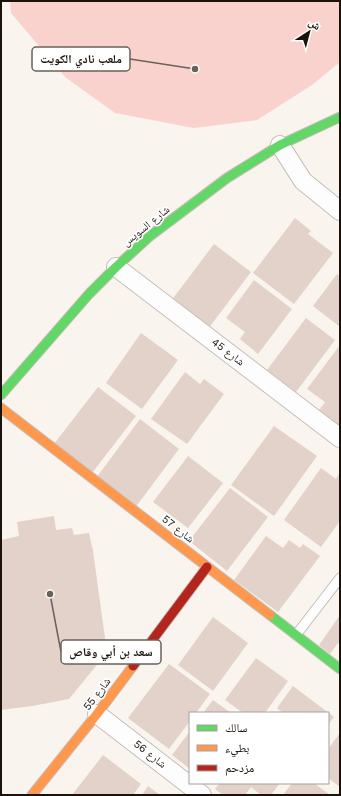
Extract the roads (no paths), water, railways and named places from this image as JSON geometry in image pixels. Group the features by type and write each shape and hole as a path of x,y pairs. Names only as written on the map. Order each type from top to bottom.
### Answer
{"street":[{"name":"شارع السويس","path":"1,395 89,294 150,236 227,178 280,145 340,117"},
{"path":"280,145 303,181 340,211"},
{"name":"شارع 45","path":"116,267 340,438"},
{"name":"شارع 57","path":"1,408 340,669"},
{"name":"شارع 55","path":"32,795 97,714 207,566"},
{"name":"شارع 56","path":"97,714 202,795"}],"lane":[{"path":"296,635 340,578"}],"place":[{"name":"ملعب نادي الكويت","path":"195,69"},
{"name":"سعد بن أبي وقاص","path":"50,594"}]}
